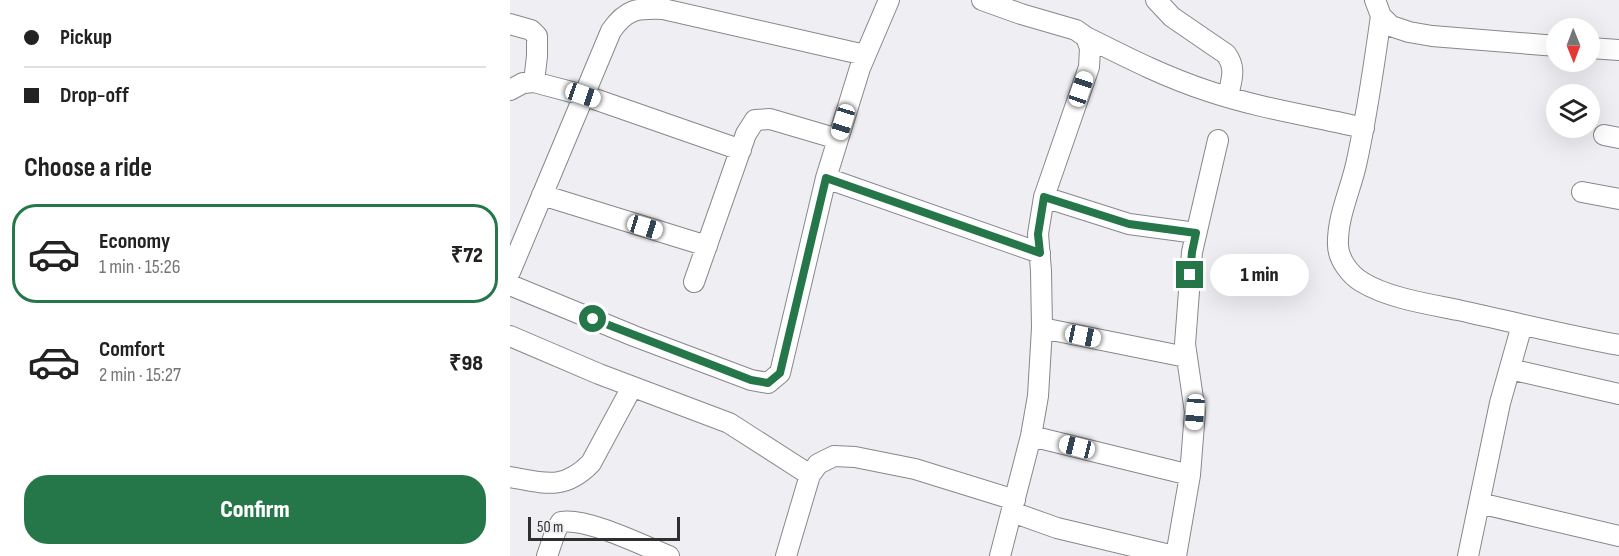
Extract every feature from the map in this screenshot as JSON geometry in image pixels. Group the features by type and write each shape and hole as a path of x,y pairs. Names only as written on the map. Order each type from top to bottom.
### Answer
{"street":[{"path":"510,285 634,336 751,380 768,383 780,373 826,178 865,55 889,0"},
{"path":"982,0 1076,30 1151,70 1228,97 1364,128"},
{"path":"1156,0 1172,17 1226,54 1233,63 1228,97"},
{"path":"510,272 583,95 622,9 630,11 644,8 663,9 865,55"},
{"path":"1378,8 1391,26 1420,34 1546,45"},
{"path":"1378,8 1364,128 1356,167 1339,226 1337,247 1350,272 1361,282 1375,289 1412,300 1619,345"},
{"path":"510,24 531,30 537,36 538,50 534,82"},
{"path":"1000,556 1031,435 1038,396 1042,328 1038,234 1044,197 1089,67 1090,48 1086,37"},
{"path":"1600,49 1619,50"},
{"path":"510,90 523,83 534,82 583,95 741,150"},
{"path":"694,282 746,134 755,120 770,119 838,139"},
{"path":"786,556 810,475 818,464 834,456 855,457 915,469 1014,506 1057,528 1175,556 1190,475 1195,412 1185,344 1192,252 1218,140"},
{"path":"826,178 1040,253"},
{"path":"1582,192 1619,198"},
{"path":"542,195 707,246"},
{"path":"1044,197 1129,224 1196,233"},
{"path":"1473,555 1479,503 1500,402 1522,325"},
{"path":"1042,328 1186,357"},
{"path":"510,336 632,387 729,423 810,475"},
{"path":"1510,369 1619,394"},
{"path":"510,477 557,483 570,480 581,473 591,463 632,387"},
{"path":"1031,435 1190,475"},
{"path":"1479,503 1619,536"},
{"path":"548,556 556,530 561,522 570,520 603,530 669,556"}],"route":[{"path":"593,319 751,380 768,383 780,373 826,178 1040,253 1038,234 1044,197 1129,224 1196,233 1190,275"}]}
